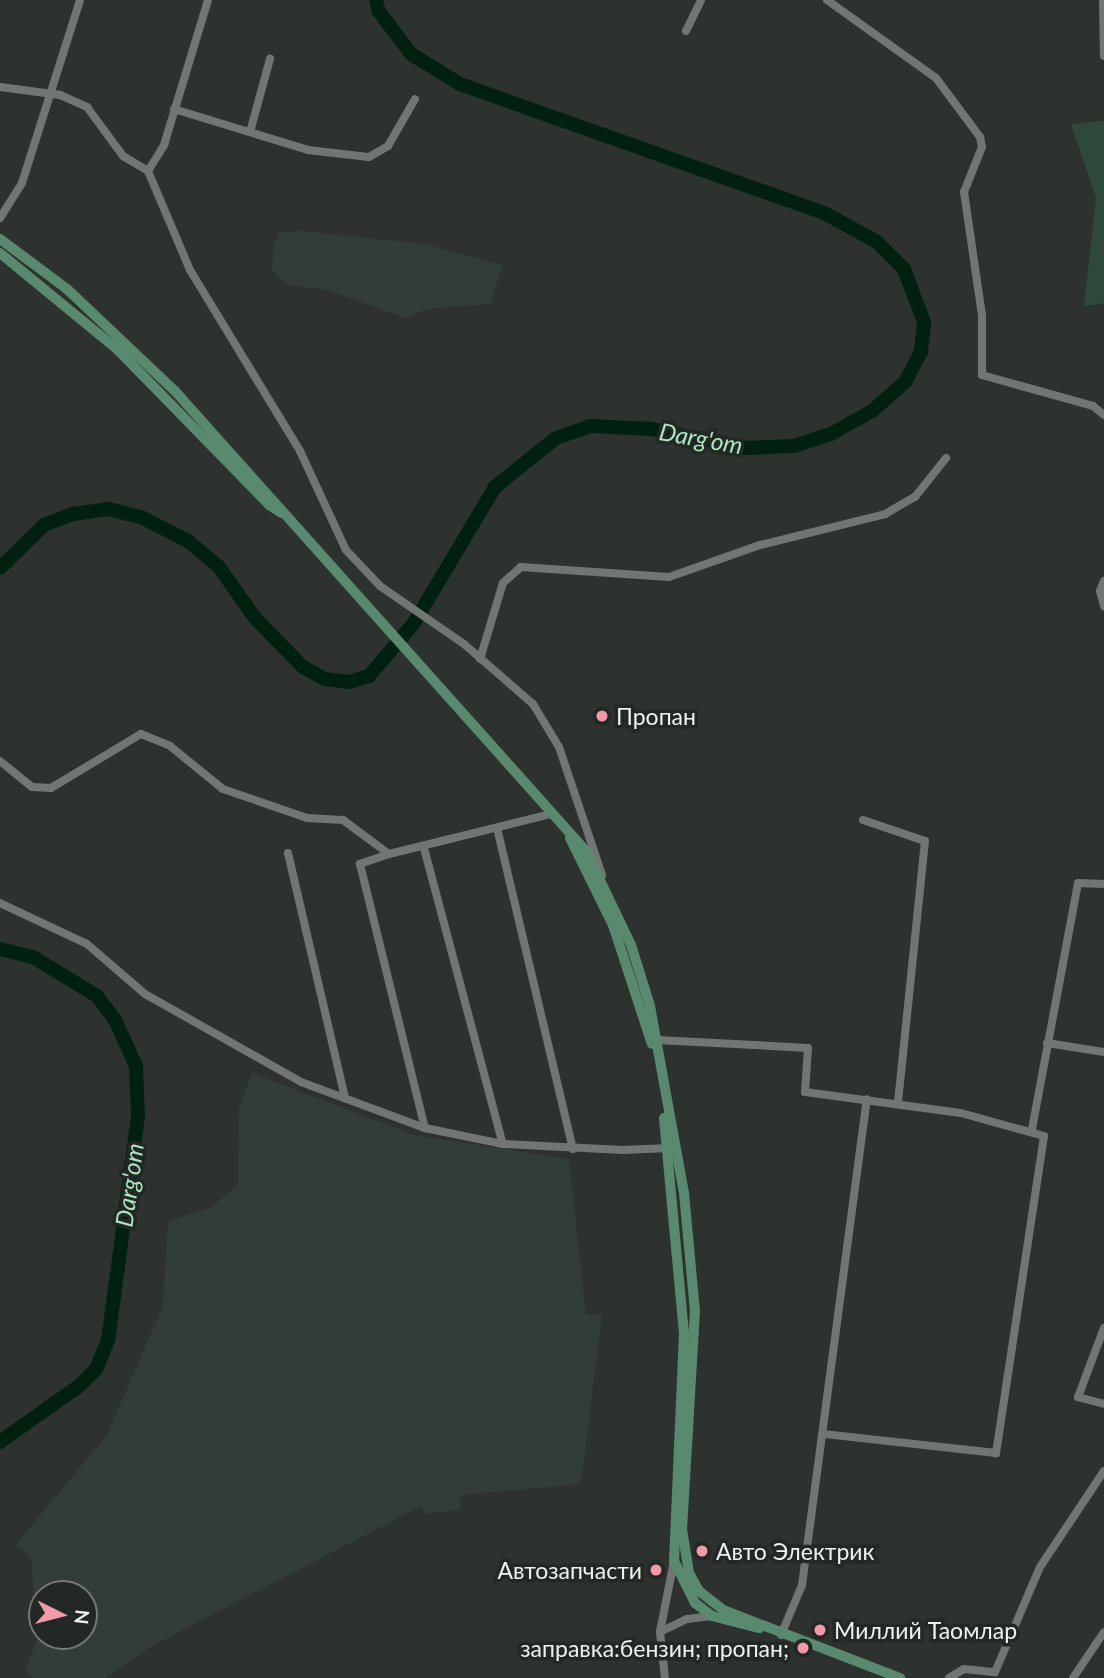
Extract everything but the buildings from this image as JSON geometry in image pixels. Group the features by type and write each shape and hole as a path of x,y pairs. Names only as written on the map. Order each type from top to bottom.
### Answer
{"main road":[{"path":"0,239 131,346 275,498 286,515 434,676 570,837 586,851 605,885 631,946 657,1040 684,1194 689,1333 684,1551 699,1591 723,1610 761,1628 900,1678"},
{"path":"0,253 91,326 176,406 268,505 286,515"},
{"path":"570,837 613,925 639,998 652,1045 668,1148 689,1333 674,1560 687,1593 712,1616 761,1628"}],"street":[{"path":"0,218 22,183 80,0"},
{"path":"148,170 164,145 208,0"},
{"path":"686,32 701,0"},
{"path":"827,0 936,78 980,137 982,147 964,192 982,316 982,375 1093,406 1104,415"},
{"path":"1103,0 1104,56"},
{"path":"250,132 270,59"},
{"path":"0,87 50,95 87,107 123,156 148,170 190,270 300,451 337,534 360,568 380,586 464,644 533,705 559,747 605,885"},
{"path":"174,109 308,150 378,155 394,137 415,99"},
{"path":"480,659 503,583 521,567 669,577 760,545 885,514 915,497 946,458"},
{"path":"1104,581 1100,590 1104,606"},
{"path":"0,761 32,787 51,788 141,734 170,746 223,789 307,818 343,820 388,854"},
{"path":"425,1128 360,864 388,854 424,848 551,814"},
{"path":"863,820 925,841 898,1102"},
{"path":"496,828 573,1149"},
{"path":"424,848 503,1144"},
{"path":"288,853 345,1098"},
{"path":"1031,1129 1078,883 1104,884"},
{"path":"0,903 87,944 145,994 301,1082 425,1128 503,1144 573,1149 668,1148"},
{"path":"657,1040 808,1048 805,1092 898,1102 1031,1129 1044,1136 996,1453 825,1434"},
{"path":"1047,1043 1104,1052"},
{"path":"781,1636 802,1585 825,1434 867,1099"},
{"path":"1104,1328 1079,1397 1104,1404"},
{"path":"949,1678 964,1670 995,1672 1040,1567 1104,1471"},
{"path":"665,1678 660,1632 674,1560"},
{"path":"660,1632 687,1619 712,1616"},
{"path":"1073,1678 1104,1632"}],"shaded area":[{"path":"301,231 425,244 502,265 491,304 426,309 406,318 327,290 285,284 272,270 274,245 279,232"},
{"path":"252,1073 414,1135 569,1159 586,1315 602,1314 581,1484 461,1495 460,1509 426,1514 421,1506 150,1647 105,1678 33,1678 26,1669 33,1650 98,1650 98,1580 33,1580 31,1557 16,1544 107,1435 163,1306 168,1221 212,1207 238,1184 239,1108"}],"green space":[{"path":"1104,121 1104,303 1084,306 1096,198 1071,124"}],"waterway":[{"name":"Darg'om","path":"0,568 44,525 73,514 108,509 141,517 188,541 219,567 255,618 303,667 325,679 349,682 369,676 414,623 495,487 556,438 591,426 652,429 746,448 794,446 831,434 872,411 905,382 921,352 924,322 904,269 877,242 824,213 460,84 411,54 378,10 376,0"},
{"name":"Darg'om","path":"0,949 33,957 97,996 115,1020 136,1066 138,1116 108,1340 96,1369 79,1386 0,1442"}],"place":[{"name":"Пропан","path":"602,716"},
{"name":"Авто Электрик","path":"702,1551"},
{"name":"Автозапчасти","path":"656,1570"},
{"name":"Миллий Таомлар","path":"820,1630"},
{"name":"заправка:бензин; пропан;","path":"803,1648"}]}
